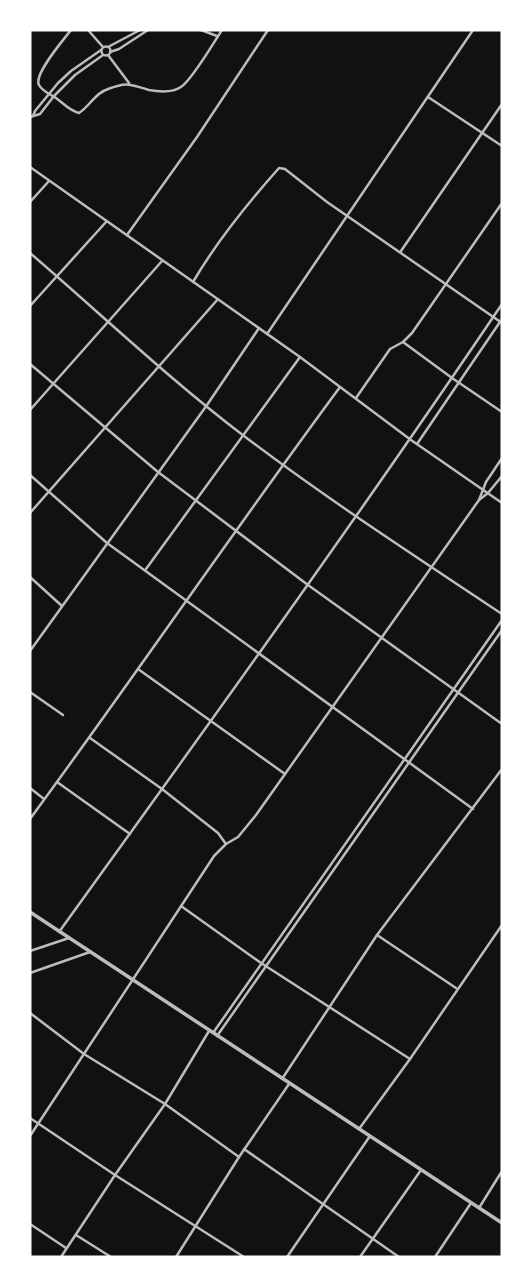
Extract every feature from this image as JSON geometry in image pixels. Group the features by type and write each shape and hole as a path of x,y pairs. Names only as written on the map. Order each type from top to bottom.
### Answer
{"street":[{"path":"71,30 38,77 38,84 71,110 79,113 99,93 129,83 166,92 183,86 222,30"},
{"path":"88,30 102,48 103,55"},
{"path":"31,117 71,71 102,48 140,30"},
{"path":"52,95 103,55 119,49 148,30"},
{"path":"201,30 218,36"},
{"path":"127,236 268,30"},
{"path":"267,335 473,30"},
{"path":"108,47 109,54 129,83"},
{"path":"428,97 502,145"},
{"path":"400,252 502,104"},
{"path":"30,167 502,503"},
{"path":"193,282 219,242 279,168 285,169 347,216 502,321 417,444"},
{"path":"30,202 49,181"},
{"path":"356,398 390,349 412,333 502,203"},
{"path":"30,306 106,222"},
{"path":"30,253 158,367 244,435 357,516 502,614"},
{"path":"30,410 162,261"},
{"path":"30,513 218,299"},
{"path":"59,932 411,440 502,304"},
{"path":"30,651 259,328"},
{"path":"403,342 502,412"},
{"path":"146,569 300,358"},
{"path":"30,364 196,502 502,724"},
{"path":"30,818 340,387"},
{"path":"30,1136 214,856 226,844 239,837 285,774 479,500 486,482 502,458"},
{"path":"30,475 107,543 473,809"},
{"path":"479,500 488,494 502,476"},
{"path":"30,578 62,606"},
{"path":"61,1257 211,1032 502,620"},
{"path":"217,1036 502,630"},
{"path":"138,669 285,774"},
{"path":"30,692 63,715"},
{"path":"90,738 162,789 218,833 226,844"},
{"path":"282,1079 377,935 502,769"},
{"path":"57,782 130,834"},
{"path":"30,788 44,799"},
{"path":"341,849 346,853"},
{"path":"181,906 261,963 410,1059"},
{"path":"30,912 502,1223"},
{"path":"359,1129 502,925"},
{"path":"377,935 457,989"},
{"path":"30,951 69,938"},
{"path":"30,973 90,952"},
{"path":"30,978 34,971"},
{"path":"30,1013 84,1054 165,1104 239,1157"},
{"path":"176,1257 289,1083"},
{"path":"30,1118 244,1257"},
{"path":"287,1257 370,1136"},
{"path":"244,1149 400,1257"},
{"path":"360,1257 421,1170"},
{"path":"479,1208 502,1171"},
{"path":"435,1257 471,1203"},
{"path":"30,1224 66,1248"},
{"path":"76,1235 111,1257"}]}
